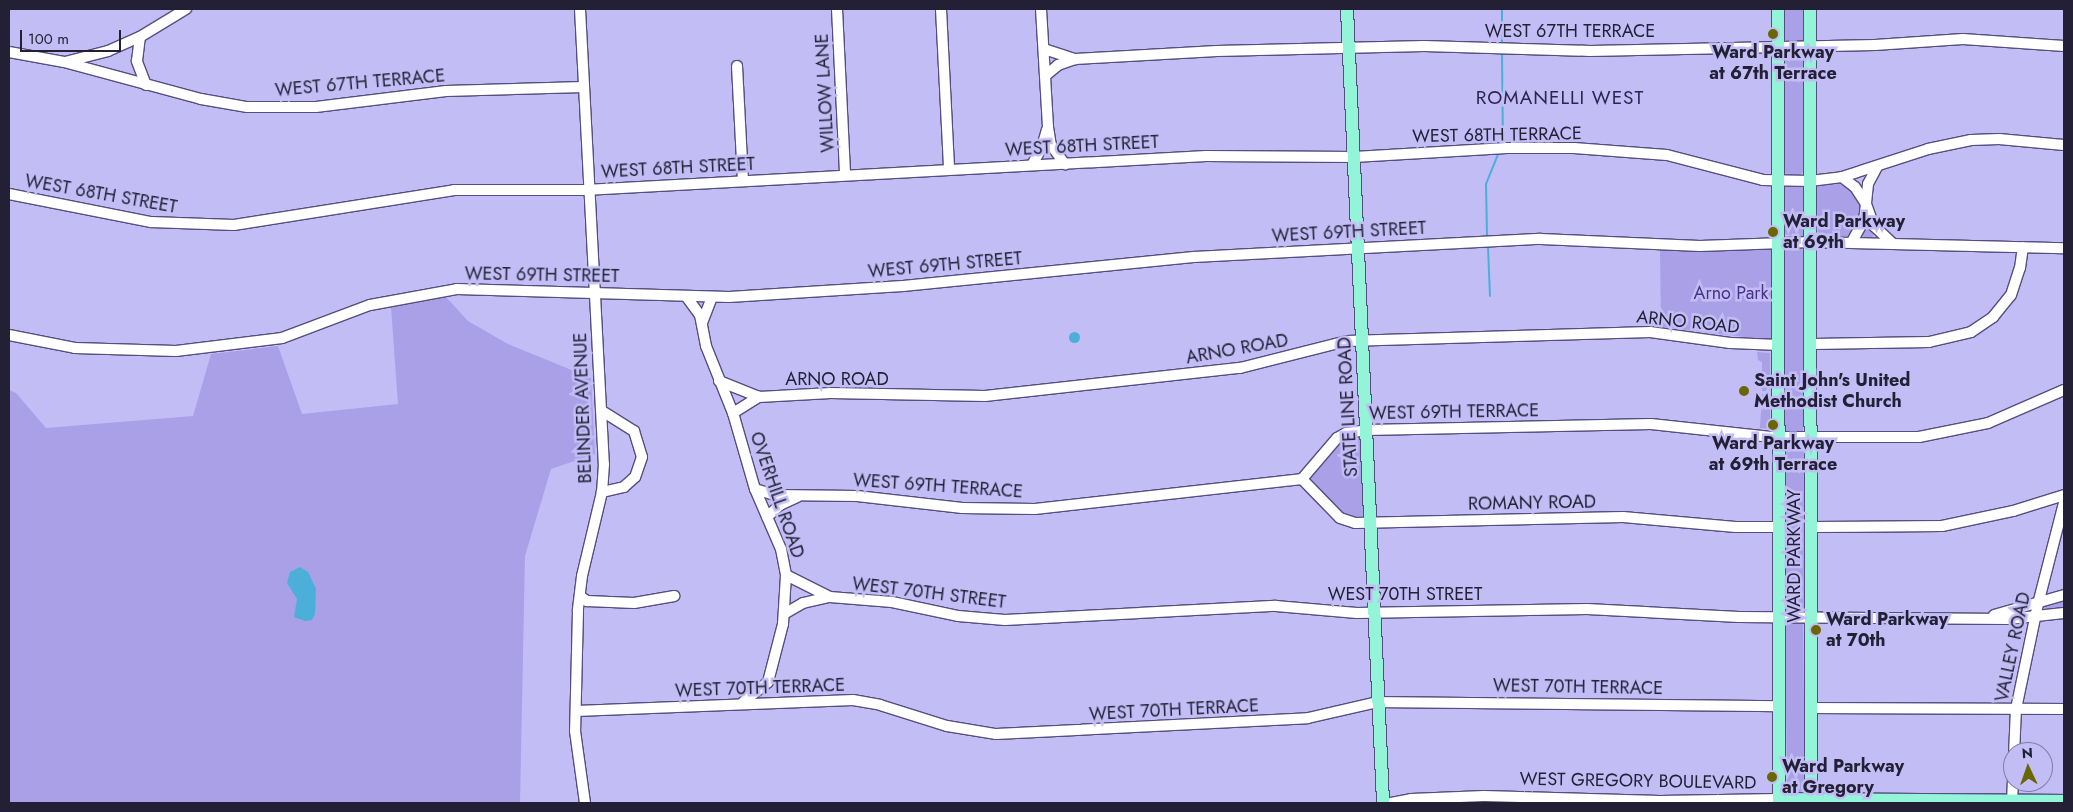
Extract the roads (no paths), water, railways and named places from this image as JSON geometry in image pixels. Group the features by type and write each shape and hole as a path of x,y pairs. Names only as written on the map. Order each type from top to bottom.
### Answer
{"main road":[{"name":"STATE LINE ROAD","path":"1347,9 1383,803"},
{"name":"WARD PARKWAY","path":"1778,9 1779,801"},
{"name":"WARD PARKWAY","path":"1810,9 1810,181 1813,344 1811,801"},
{"name":"WEST GREGORY BOULEVARD","path":"1779,801 2064,802"}],"street":[{"path":"64,62 108,50 140,37 186,9"},
{"name":"BELINDER AVENUE","path":"580,9 602,411 602,492 580,596 576,711 577,757 585,803"},
{"name":"WILLOW LANE","path":"837,9 845,175"},
{"path":"941,9 949,169"},
{"path":"1041,9 1048,127 1051,145 1064,164"},
{"path":"140,37 137,61 146,85"},
{"name":"WEST 67TH TERRACE","path":"1045,76 1058,65 1075,59 1217,51 1424,46 1590,51 1778,45 1875,45 1963,39 2064,46"},
{"name":"WEST 67TH TERRACE","path":"1044,49 1075,59"},
{"name":"WEST 67TH TERRACE","path":"9,52 64,62 111,76 223,104 276,108 316,107 446,91 584,87"},
{"path":"737,66 743,181"},
{"path":"1032,165 1042,147 1048,127"},
{"name":"WEST 68TH TERRACE","path":"1354,156 1507,148 1574,148 1667,155 1743,176 1810,181 1842,177 1928,149 1971,140 2000,139 2064,146"},
{"name":"WEST 68TH STREET","path":"9,194 124,218 207,226 274,221 445,191 590,190 949,169 1250,155 1354,156"},
{"path":"1851,243 1864,220 1868,184 1877,167"},
{"path":"1842,177 1854,187 1866,204 1874,226 1892,243"},
{"name":"WEST 69TH STREET","path":"9,335 75,348 116,352 176,351 282,338 370,306 435,292 476,288 536,292 595,290 712,297 903,286 1194,257 1541,239 1700,246 1811,242 2064,248"},
{"path":"1813,344 1929,342 1971,332 1993,317 2011,295 2020,268 2023,248"},
{"name":"OVERHILL ROAD","path":"686,296 696,309 702,324 706,346 733,413 754,489 781,549 786,575 784,614 768,682"},
{"path":"702,324 712,297"},
{"name":"ARNO ROAD","path":"719,381 759,397 831,393 945,397 1004,395 1240,368 1290,358 1340,342 1650,332 1730,343 1779,345"},
{"name":"WEST 69TH TERRACE","path":"754,489 775,495 857,496 1013,510 1302,479 1337,438 1346,433 1367,430 1650,424 1779,437 1812,438 1941,434 1988,423 2064,390"},
{"name":"ARNO ROAD","path":"733,413 759,397"},
{"path":"602,411 634,431 642,457 635,477 624,487 602,492"},
{"name":"ROMANY ROAD","path":"1302,479 1340,518 1355,523 1623,517 1736,527 1779,528"},
{"path":"1811,527 1942,526 2004,513 2064,495"},
{"path":"767,518 780,505 798,496"},
{"name":"VALLEY ROAD","path":"2012,802 2016,709 2038,604 2064,502"},
{"name":"WEST 70TH STREET","path":"786,575 830,597"},
{"name":"WEST 70TH STREET","path":"1983,617 2038,604 2064,595"},
{"path":"580,596 587,601 648,603 674,596"},
{"name":"WEST 70TH STREET","path":"784,614 802,603 830,597 892,602 958,616 1005,620 1276,606 1375,613 1587,609 1722,616 2035,618 2064,613"},
{"path":"743,702 768,682 778,701"},
{"name":"WEST 70TH TERRACE","path":"576,711 743,702 853,700 880,705 947,726 996,734 1308,718 1378,702 1778,706"},
{"path":"1811,708 2064,709"},
{"name":"WEST GREGORY BOULEVARD","path":"1391,803 1411,799 1484,796 1669,801 1779,801"}],"water":[{"path":"1072,332 1076,332 1079,337 1078,341 1072,342 1069,339 1069,335"},
{"path":"300,567 308,572 316,589 315,614 312,620 305,621 294,617 297,599 287,583 290,572"}],"waterway":[{"path":"1502,9 1502,42"},
{"path":"1502,54 1503,143"},
{"path":"1487,236 1486,184 1498,155"},
{"path":"1488,247 1490,296"}],"place":[{"name":"Ward Parkway at 67th Terrace","path":"1773,34"},
{"name":"Ward Parkway at 69th","path":"1773,232"},
{"name":"Saint John's United Methodist Church","path":"1744,391"},
{"name":"Ward Parkway at 69th Terrace","path":"1773,425"},
{"name":"Ward Parkway at 70th","path":"1816,630"},
{"name":"Ward Parkway at Gregory","path":"1772,777"}],"district":[{"name":"ROMANELLI WEST","path":"1560,98"}],"park label":[{"name":"Arno Park","path":"1731,293"}]}
